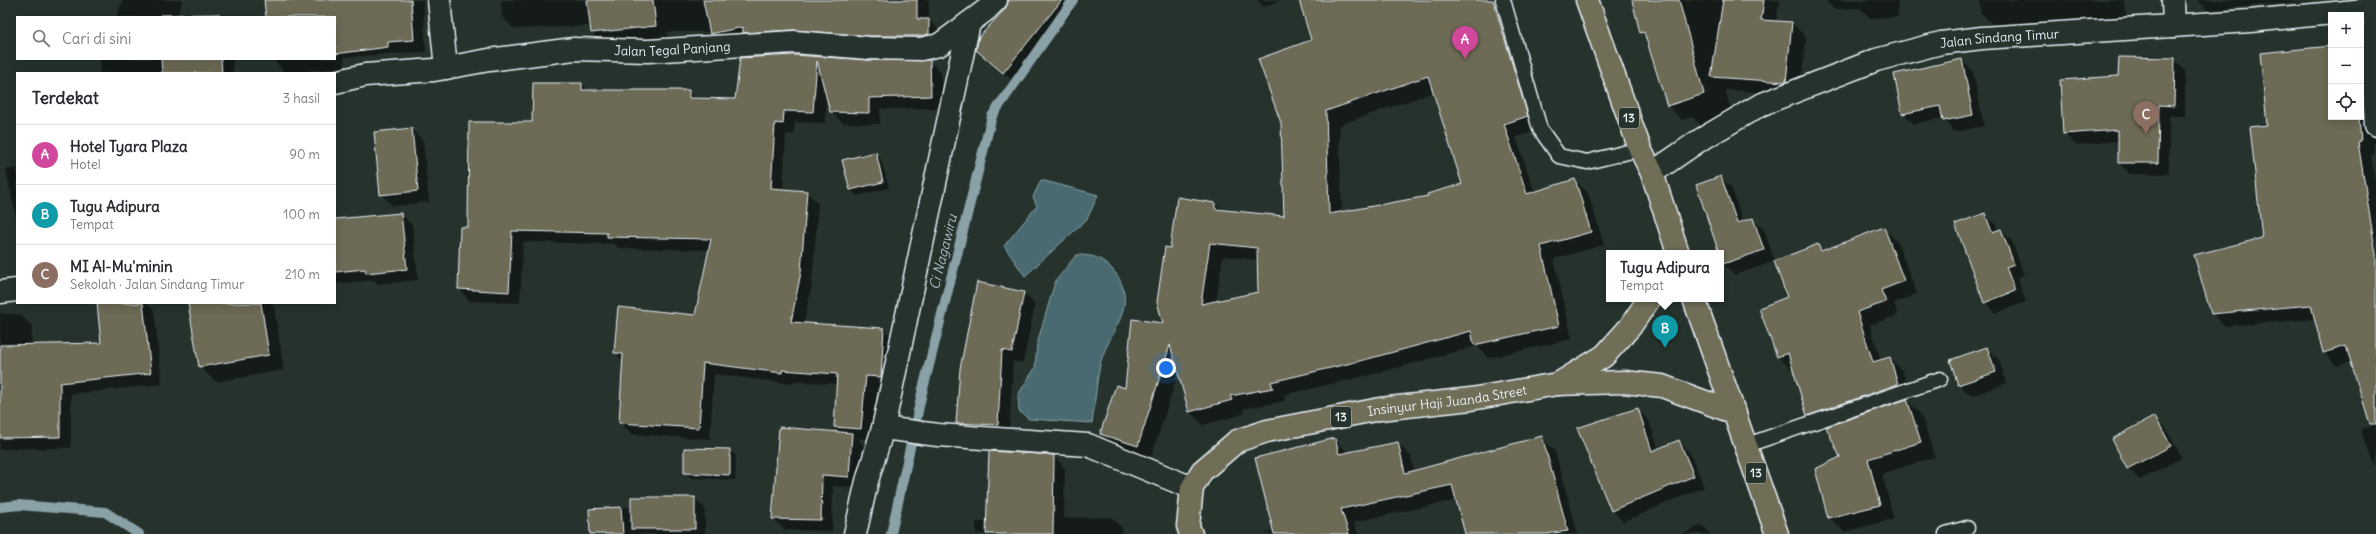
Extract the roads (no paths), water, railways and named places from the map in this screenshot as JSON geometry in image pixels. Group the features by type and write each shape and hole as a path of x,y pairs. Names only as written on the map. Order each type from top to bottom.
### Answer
{"highway":[{"name":"13","path":"1587,0 1640,149 1652,173 1671,247"},
{"name":"13","path":"1557,384 1604,356 1630,327 1647,302"},
{"name":"13","path":"1695,302 1747,445 1766,506 1777,534"},
{"name":"13","path":"1557,384 1624,382 1662,386 1735,413"},
{"name":"Insinyur Haji Juanda Street","path":"1191,534 1188,526 1192,488 1202,471 1237,440 1267,431 1380,409 1471,399 1557,384"}],"street":[{"path":"439,0 446,68"},
{"name":"Jalan Tegal Panjang","path":"336,82 364,75 446,68 489,60 574,49 648,51 794,42 869,48 921,49 939,45 986,10 996,0"},
{"path":"2173,0 2174,26"},
{"name":"Jalan Sindang Timur","path":"1652,173 1697,142 1760,105 1876,60 1941,42 2174,26 2376,9"},
{"path":"2376,19 2371,40 2376,125"},
{"path":"855,534 867,481 889,428 969,23"},
{"path":"0,292 16,290"},
{"path":"889,428 938,435 1088,445 1192,488"}],"lane":[{"path":"1503,0 1540,129 1559,156 1587,162 1640,149"},
{"path":"1747,445 1940,378"},
{"path":"1946,534 1967,528"}],"water":[{"path":"1041,180 1098,195 1087,219 1025,276 1004,246 1037,206 1033,197"},
{"path":"1076,255 1092,256 1105,262 1113,270 1121,283 1124,295 1124,306 1120,318 1100,365 1092,423 1029,419 1019,411 1018,395 1035,368 1037,344 1055,282"}],"waterway":[{"name":"Ci Nagawiru","path":"891,534 922,393 992,116 1073,0"},
{"path":"0,507 19,505 105,512 139,534"}],"place":[{"name":"Hotel Tyara Plaza","path":"1465,59"},
{"name":"MI Al-Mu'minin","path":"2146,134"},
{"name":"Tugu Adipura","path":"1665,348"}]}
